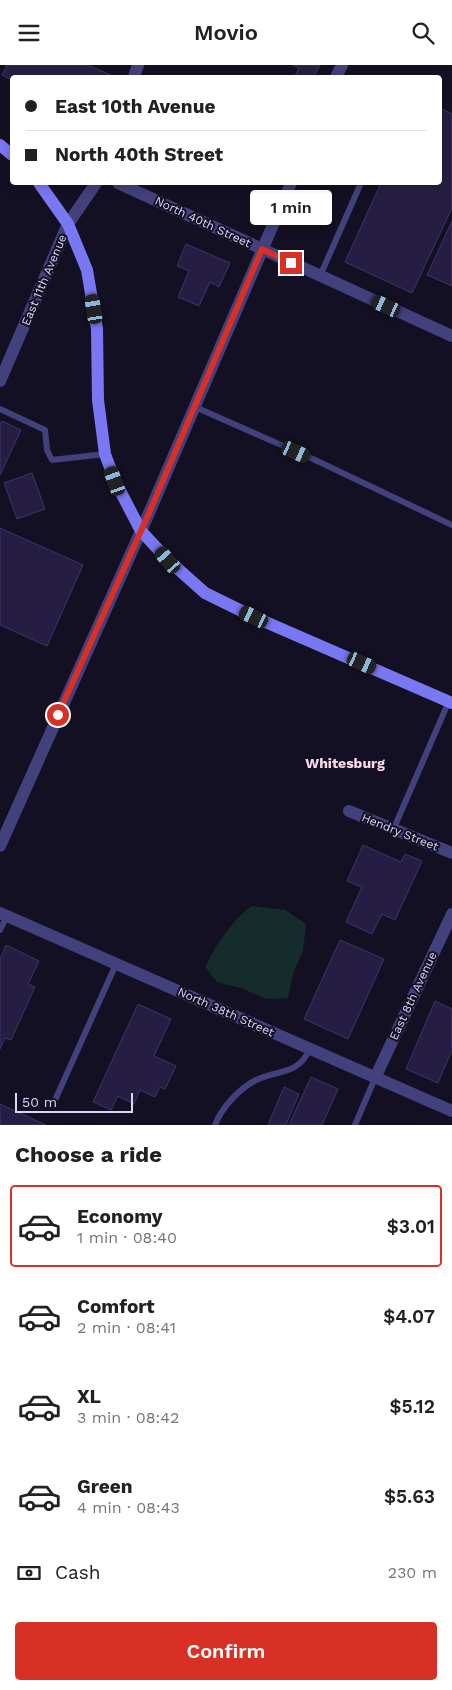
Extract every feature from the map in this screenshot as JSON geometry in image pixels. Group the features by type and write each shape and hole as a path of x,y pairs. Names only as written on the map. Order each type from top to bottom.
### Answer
{"main road":[{"path":"0,145 10,153"},
{"path":"40,185 68,224 88,270 97,329 98,399 105,453 115,481 142,531 168,560 204,593 254,617 450,702"}],"street":[{"name":"East 11th Avenue","path":"0,381 68,224 95,185"},
{"name":"North 40th Street","path":"122,185 452,336"},
{"path":"0,845 142,531 290,185"},
{"name":"Hendry Street","path":"348,811 452,853"},
{"name":"North 38th Street","path":"3,914 452,1111"},
{"name":"East 8th Avenue","path":"375,1078 452,914"}],"lane":[{"path":"320,276 360,185"},
{"path":"195,407 313,459 452,525"},
{"path":"0,409 45,430 47,450 52,461 105,453"},
{"path":"394,828 450,702"},
{"path":"0,930 3,914"},
{"path":"56,1098 116,964"},
{"path":"215,1125 237,1092 256,1080 298,1067 310,1049"},
{"path":"355,1125 375,1078"}],"green space":[{"path":"251,906 285,910 306,924 303,951 293,974 288,998 266,999 241,988 217,982 205,967 225,934"}],"building":[{"path":"5,65 88,65 110,75 10,75 10,79 2,75 7,66"},
{"path":"293,65 320,65 315,75 296,75 299,68"},
{"path":"442,109 452,114 452,208 412,293 345,262 380,185 442,185"},
{"path":"452,221 452,286 427,275"},
{"path":"186,244 230,263 219,287 210,282 199,306 178,297 189,271 177,266"},
{"path":"2,421 21,430 0,475 0,425"},
{"path":"32,473 45,509 17,519 4,483"},
{"path":"0,528 83,565 47,646 0,625"},
{"path":"363,845 401,862 405,854 422,861 395,920 382,914 372,934 346,922 362,887 347,881"},
{"path":"340,940 384,959 348,1039 304,1019"},
{"path":"6,945 39,961 28,984 35,987 11,1040 5,1038 0,1049 0,959"},
{"path":"435,1001 452,1009 452,1050 438,1083 406,1069"},
{"path":"138,1004 171,1019 154,1056 176,1066 165,1089 160,1087 155,1097 140,1090 134,1104 118,1096 111,1110 93,1102"},
{"path":"311,1077 338,1089 322,1125 289,1125"},
{"path":"284,1087 299,1094 286,1125 268,1125"},
{"path":"0,1104 46,1125 0,1125"}],"district":[{"name":"Whitesburg","path":"345,763"}],"route":[{"path":"58,715 149,513 262,249 291,263"}]}
